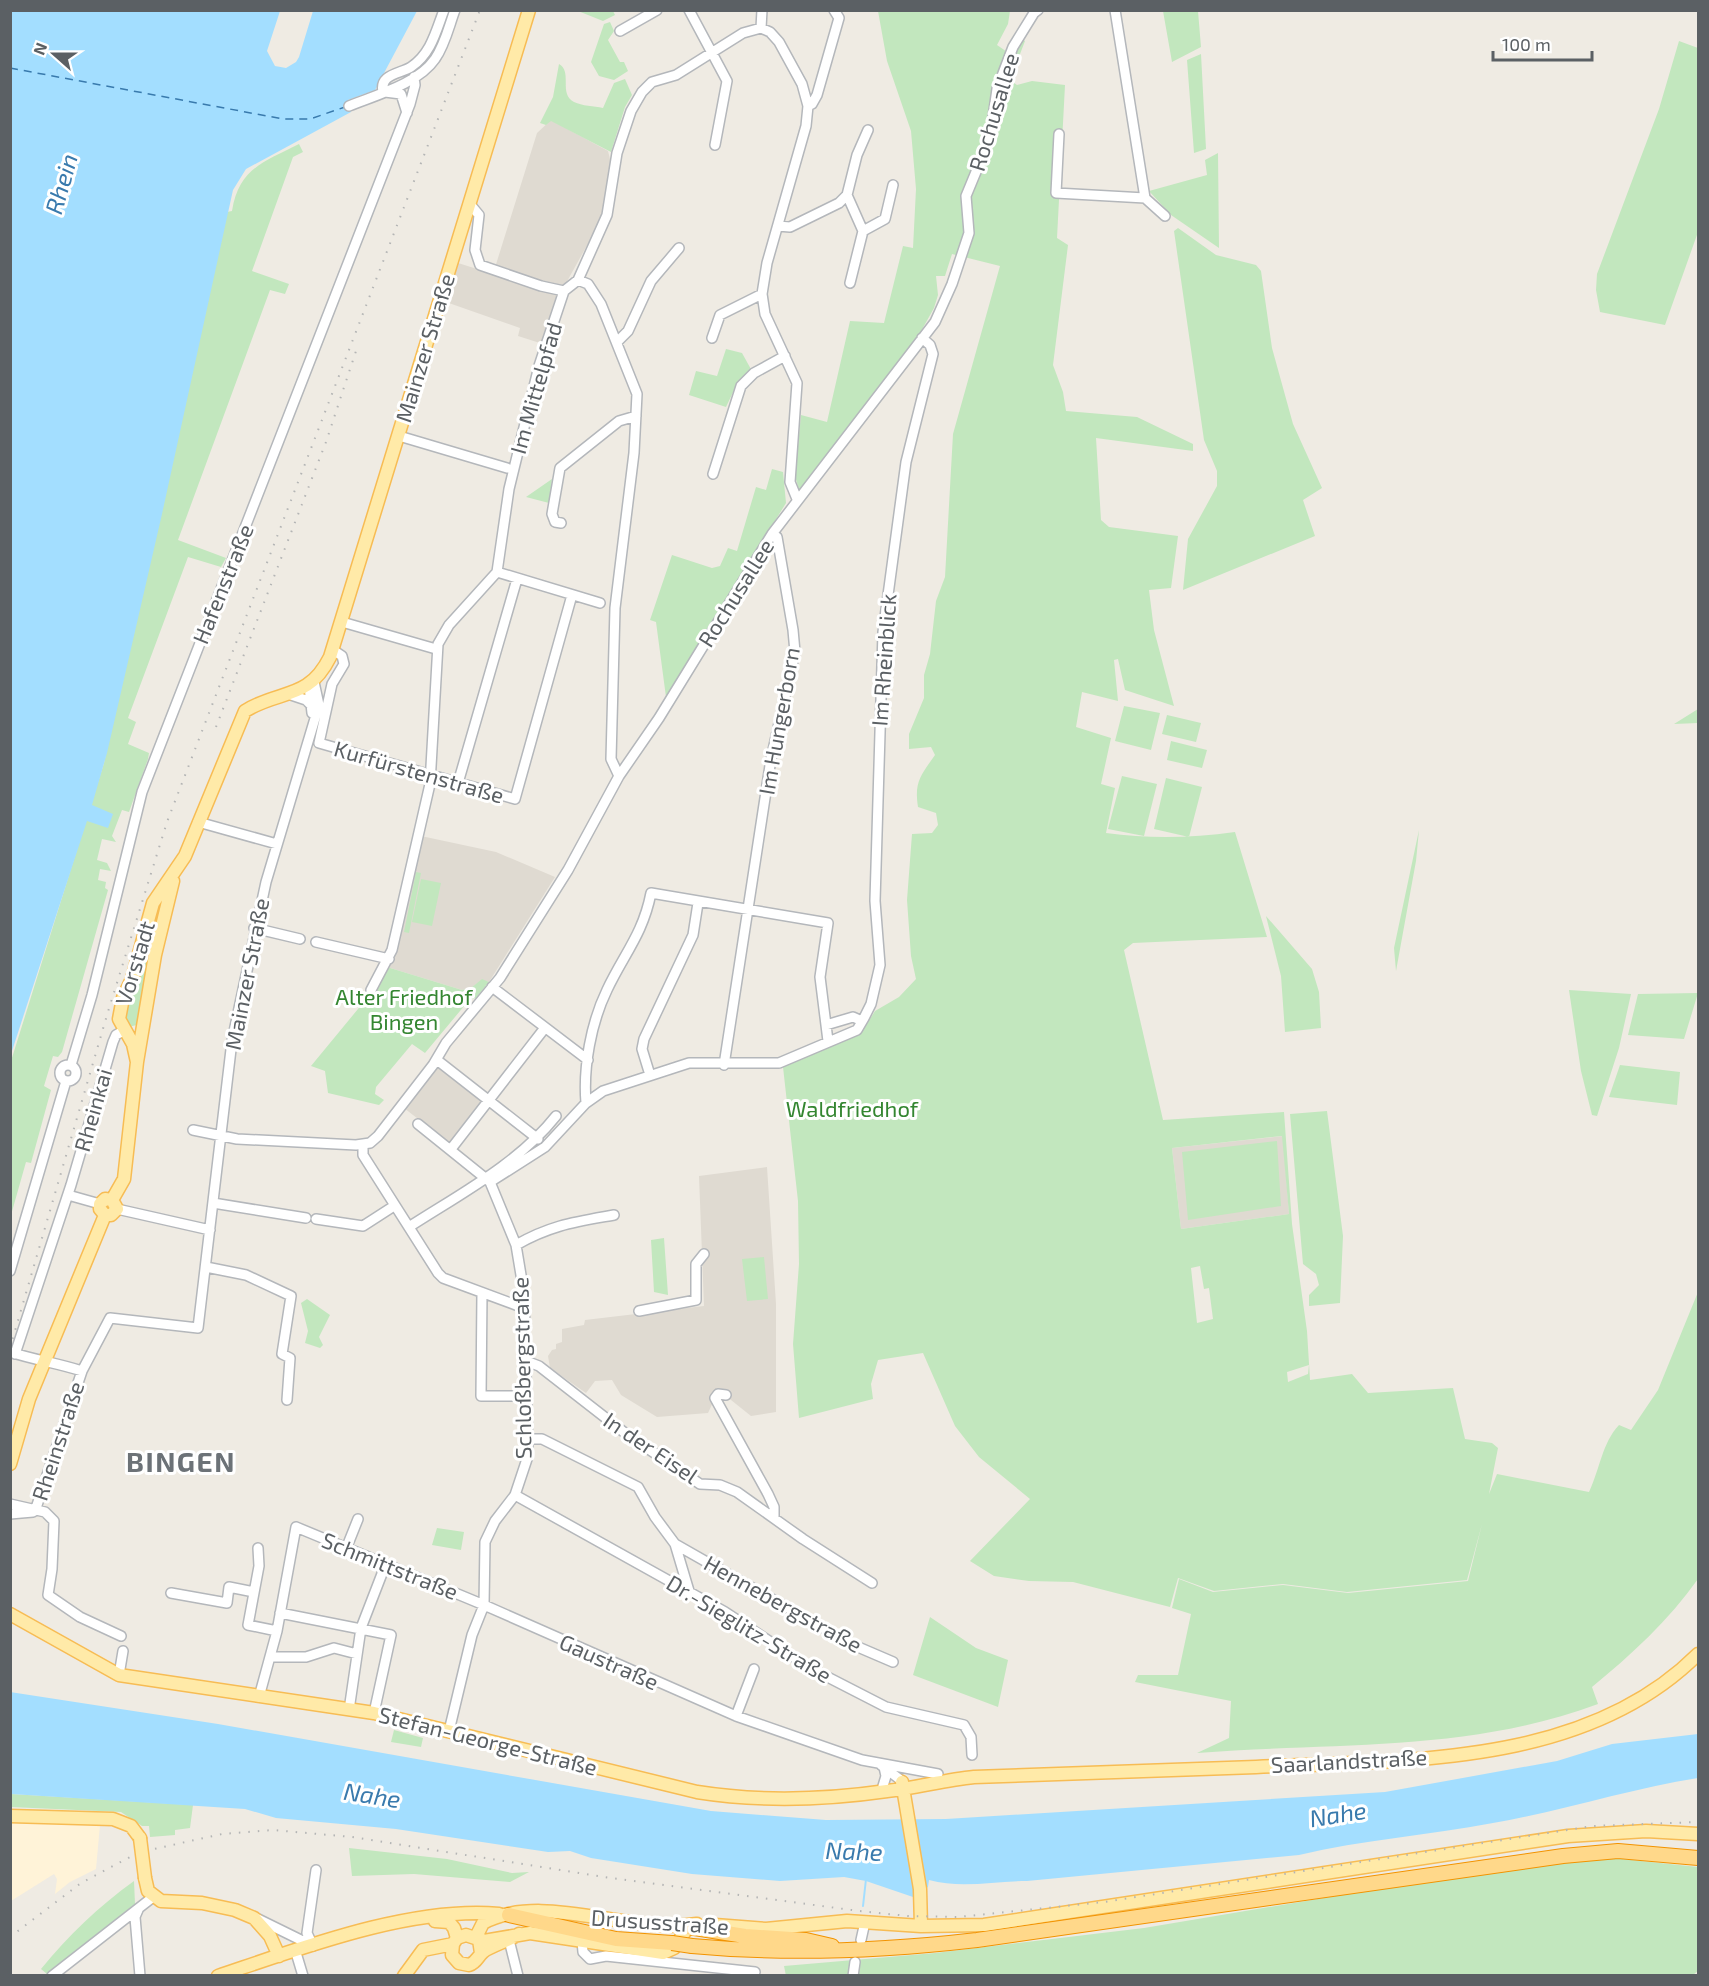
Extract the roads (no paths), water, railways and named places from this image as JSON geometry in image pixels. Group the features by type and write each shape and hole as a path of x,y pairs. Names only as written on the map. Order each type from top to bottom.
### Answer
{"highway":[{"path":"509,1915 584,1936 632,1942 852,1956 1563,1856 1618,1851 1698,1858"},
{"path":"688,1927 745,1936 806,1940 852,1956"}],"main road":[{"name":"Mainzer Straße","path":"311,684 323,671 333,650 529,10"},
{"name":"Vorstadt","path":"137,1062 133,1044 119,1019 120,1010 159,904 185,856 245,711 256,704 311,684"},
{"name":"Vorstadt","path":"10,1464 22,1420 45,1359 109,1207 124,1179 137,1062 159,904"},
{"path":"125,1030 134,1032 139,1030 144,1023"},
{"path":"10,1614 119,1675"},
{"name":"Saarlandstraße","path":"902,1784 974,1777 1372,1762 1418,1759 1509,1746 1566,1731 1625,1709 1671,1679 1698,1654"},
{"name":"Stefan-George-Straße","path":"119,1675 374,1713 697,1792 737,1799 856,1795 902,1784"},
{"name":"Saarlandstraße","path":"902,1784 938,1774 974,1777"},
{"path":"902,1784 907,1803 922,1909 921,1926"},
{"name":"Stefan-George-Straße","path":"856,1795 883,1786 902,1784"},
{"path":"10,1816 113,1819 130,1826 140,1838 146,1888 153,1897 166,1902 192,1902 221,1907 254,1918 270,1936 279,1956"},
{"name":"Drususstraße","path":"419,1918 464,1913 509,1915 537,1910 632,1924 674,1924 688,1927 697,1924 766,1929 847,1921 921,1926 984,1925 1568,1836 1636,1831 1698,1834"},
{"path":"227,1974 384,1924 419,1918 449,1922 454,1928 454,1946 459,1963 469,1965 478,1960 478,1933 483,1923 509,1915"},
{"path":"479,1947 519,1934 530,1933 584,1936 663,1953 674,1948 688,1927"},
{"path":"404,1976 417,1956 427,1948 454,1946 466,1935 479,1947"}],"street":[{"path":"383,92 382,87 387,77 411,67 425,54 444,10"},
{"path":"349,106 414,77 436,58 455,10"},
{"path":"620,31 657,10"},
{"path":"689,10 727,81 715,145"},
{"path":"762,10 761,28 770,32 779,42 802,84 808,106 804,135 767,263 762,294 765,314 794,372 798,391 790,482 797,499"},
{"path":"808,106 812,104 817,95 839,18 834,10"},
{"name":"Rochusallee","path":"363,1145 378,1136 437,1060 446,1043 492,987 568,870 619,776 659,718 772,534 935,322 952,284 969,233 966,196 990,138 997,89 1014,47 1038,10"},
{"path":"1115,10 1145,198"},
{"name":"Im Mittelpfad","path":"497,572 501,561 508,492 529,402 564,291 578,280 607,215 617,153 634,104 652,82 676,75 743,33 761,28"},
{"name":"Hafenstraße","path":"10,1271 66,1081 61,1077 60,1070 64,1066 71,1065 94,987 142,792 407,113 416,86 414,77"},
{"path":"383,92 401,94 407,113"},
{"path":"778,226 790,226 839,202 847,195 857,155 868,130"},
{"path":"1059,134 1056,193 1145,198 1165,216"},
{"path":"863,231 885,219 893,185"},
{"path":"847,195 863,231 850,283"},
{"path":"470,203 479,215 475,250 480,265 541,286 564,291"},
{"path":"617,342 628,331 651,281 679,248"},
{"path":"578,280 586,282 592,288 637,390 615,608 611,759 619,776"},
{"path":"712,338 720,315 762,294"},
{"name":"Im Rheinblick","path":"862,1021 875,990 880,964 875,901 883,632 906,462 933,354 930,345 922,338"},
{"path":"713,474 741,386 754,373 785,356"},
{"path":"561,524 555,522 552,514 560,468 619,421 636,416"},
{"path":"399,436 507,468"},
{"name":"Im Hungerborn","path":"724,1065 771,759 795,652 777,537 772,534"},
{"path":"371,990 389,959 431,776 436,649 448,625 497,572 600,603"},
{"path":"458,783 517,579"},
{"name":"Kurfürstenstraße","path":"333,650 342,656 344,664 332,684 320,743 515,799 572,595"},
{"path":"342,622 436,649"},
{"name":"Mainzer Straße","path":"311,684 312,723"},
{"name":"Mainzer Straße","path":"198,1328 232,1041 254,928 319,705 311,684"},
{"path":"288,694 300,698 313,707"},
{"path":"198,822 277,844"},
{"path":"586,1103 588,1060 596,1015 607,989 646,920 651,893 698,903 828,923 820,977 828,1041"},
{"path":"650,1075 642,1049 644,1039 693,935 698,903"},
{"path":"254,928 300,939"},
{"path":"316,942 389,959"},
{"path":"492,987 544,1029 588,1060"},
{"path":"409,1227 545,1147 586,1103 603,1091 689,1063 724,1065 779,1063 857,1030 862,1021 853,1017 826,1025"},
{"path":"452,1149 544,1029"},
{"name":"Rheinkai","path":"13,1353 68,1195 113,1042 116,1035 125,1030"},
{"path":"437,1060 538,1139"},
{"path":"488,1180 538,1139 556,1116"},
{"path":"418,1124 488,1180"},
{"path":"193,1130 237,1139 363,1145 363,1155 394,1206 443,1278 524,1308"},
{"name":"Schloßbergstraße","path":"449,1731 472,1635 484,1605 486,1542 495,1521 515,1495 526,1468 528,1456 524,1293 516,1245 488,1180"},
{"path":"68,1195 127,1214 210,1230"},
{"path":"213,1203 363,1226 394,1206"},
{"path":"516,1245 541,1230 568,1222 614,1215"},
{"path":"639,1311 688,1296 696,1300 696,1264 704,1254"},
{"path":"206,1267 246,1275 291,1296 282,1354 290,1358 287,1401"},
{"path":"482,1293 481,1396 526,1395"},
{"name":"Rheinstraße","path":"35,1511 82,1371 110,1318 198,1328"},
{"path":"13,1353 35,1361 45,1359 82,1371"},
{"name":"In der Eisel","path":"526,1361 539,1366 625,1433 700,1484 720,1485 737,1492 872,1583"},
{"path":"726,1395 718,1394 716,1398 768,1494 774,1507 774,1518"},
{"path":"527,1439 542,1439 638,1487 655,1517 675,1544 689,1591"},
{"name":"Dr.-Sieglitz-Straße","path":"515,1495 689,1591 810,1668 886,1707 964,1725 971,1737 972,1755"},
{"path":"10,1504 49,1513 54,1521 48,1595 80,1617 121,1636"},
{"path":"10,1514 35,1511"},
{"path":"346,1549 358,1519"},
{"name":"Schmittstraße","path":"280,1614 296,1527 385,1566 484,1605"},
{"name":"Hennebergstraße","path":"675,1544 851,1644 893,1662"},
{"path":"258,1548 259,1566 248,1625 277,1631"},
{"path":"349,1710 362,1628 385,1566"},
{"path":"171,1593 227,1603 230,1587 254,1592"},
{"name":"Gaustraße","path":"484,1605 736,1716 835,1752 882,1766 938,1774"},
{"path":"259,1697 280,1614 391,1635 374,1713"},
{"path":"270,1657 306,1657 334,1648 357,1654"},
{"path":"119,1675 123,1651"},
{"path":"736,1716 754,1669"},
{"path":"882,1766 886,1776 883,1786"},
{"name":"Gaustraße","path":"882,1766 902,1784"},
{"path":"895,1767 901,1771 902,1784"},
{"path":"313,1946 307,1932 316,1870"},
{"path":"52,1976 153,1897"},
{"path":"138,1910 135,1917 141,1976"},
{"path":"254,1918 313,1946"},
{"path":"861,1941 865,1922"},
{"path":"584,1936 583,1952 590,1959 606,1956 755,1972"},
{"path":"510,1944 518,1976"},
{"path":"297,1956 303,1976"},
{"path":"852,1956 853,1976"}],"water":[{"name":"Rhein","path":"11,11 280,11 267,51 275,66 286,68 296,62 299,57 313,11 417,11 375,90 348,100 351,112 246,169 233,190 162,514 107,753 92,805 113,814 108,828 87,821 11,1054"},
{"name":"Nahe","path":"10,1692 218,1724 711,1811 826,1820 946,1819 1385,1792 1557,1761 1612,1744 1698,1734 1698,1778 1519,1818 1347,1845 1299,1855 1027,1881 953,1884 929,1880 928,1887 913,1897 866,1881 844,1877 780,1881 692,1874 591,1858 570,1851 548,1852 396,1829 276,1818 245,1809 11,1794"}],"waterway":[{"path":"863,1906 866,1879"}],"railway":[{"path":"10,1348 107,1015 167,822 480,10"},
{"path":"216,727 326,442 357,348"},
{"path":"10,1937 81,1883 130,1857 154,1849 222,1834 273,1830 352,1837 611,1878 859,1911 908,1916 958,1917 1104,1902 1593,1826 1698,1822"}],"district":[{"name":"BINGEN","path":"181,1462"}],"park label":[{"name":"Alter Friedhof Bingen","path":"404,1010"},
{"name":"Waldfriedhof","path":"852,1109"}]}
